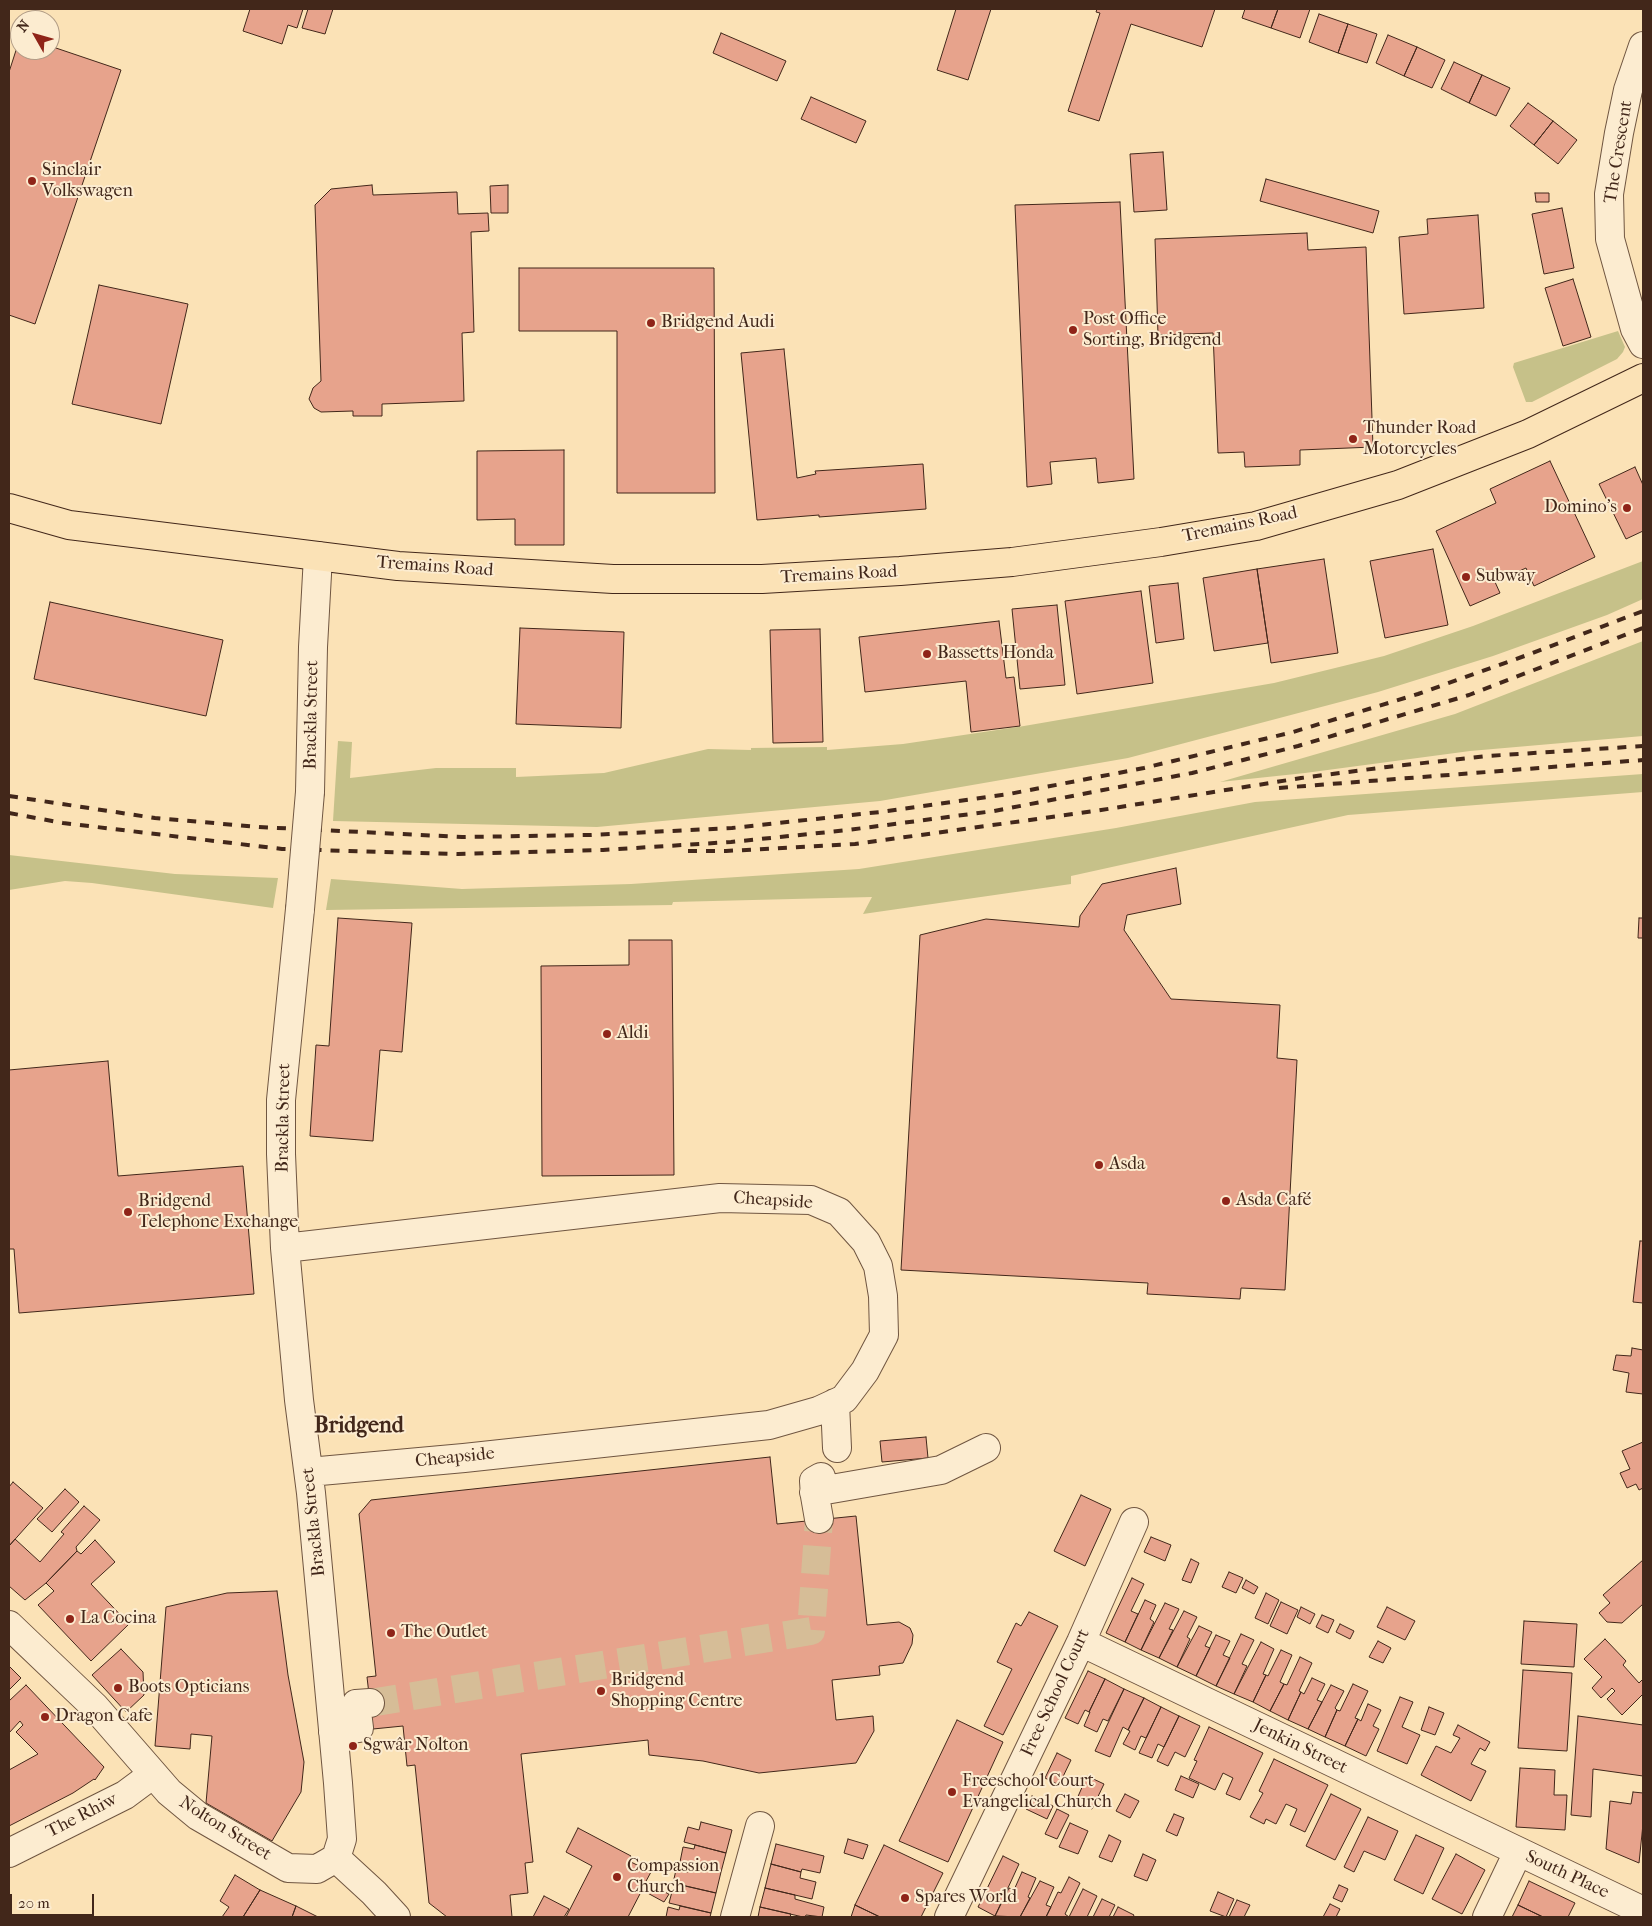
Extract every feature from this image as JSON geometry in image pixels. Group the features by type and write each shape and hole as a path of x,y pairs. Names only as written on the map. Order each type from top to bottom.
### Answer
{"main road":[{"name":"Tremains Road","path":"9,508 69,525 398,566 613,579 762,579 900,572 1012,562 1256,526 1398,485 1528,434 1643,378"}],"street":[{"name":"The Crescent","path":"1643,46 1626,99 1609,194 1610,239 1635,329 1643,344"},
{"name":"Brackla Street","path":"318,556 313,647 310,792 281,1100 285,1248 299,1400 309,1472 342,1839 336,1858"},
{"name":"Cheapside","path":"285,1248 720,1198 811,1200 839,1212 866,1242 878,1266 883,1296 884,1335 865,1371 844,1399 818,1411 769,1425 474,1457 309,1472"},
{"path":"835,1403 837,1448"},
{"path":"819,1519 819,1484 941,1470 986,1448"},
{"name":"Free School Court","path":"952,1917 1081,1642 1134,1522"},
{"name":"Nolton Street","path":"9,1625 94,1707 152,1775 198,1816 288,1868 317,1870 336,1858"},
{"name":"Jenkin Street","path":"1081,1642 1518,1852"},
{"path":"333,1732 359,1728 356,1704 370,1703"},
{"name":"The Rhiw","path":"9,1852 125,1795 152,1775"},
{"path":"735,1917 760,1826"},
{"path":"1487,1917 1518,1852"},
{"name":"South Place","path":"1518,1852 1643,1911"},
{"path":"336,1858 396,1917"}],"shaded area":[{"path":"1618,331 1625,347 1617,359 1532,402 1526,402 1513,367 1514,363"},
{"path":"1643,561 1643,599 1607,615 1493,656 1378,692 1128,758 880,801 597,827 333,821 338,741 352,742 350,778 436,768 516,768 516,777 604,773 708,749 751,750 751,748 827,747 827,750 903,744 1024,726 1274,683 1384,656 1473,626"},
{"path":"1643,641 1643,736 1470,751 1305,773 1220,782 1455,714"},
{"path":"1643,774 1643,792 1348,815 1071,876 1071,884 863,914 872,897 673,902 672,905 326,910 331,879 462,889 631,884 859,869 1116,828 1255,802"},
{"path":"9,855 175,874 278,878 273,908 65,881 9,890"}],"building":[{"path":"250,9 303,9 297,28 288,25 282,44 243,31"},
{"path":"308,9 333,9 325,34 302,28"},
{"path":"956,9 991,9 968,80 937,70"},
{"path":"1097,9 1215,9 1202,47 1131,24 1099,121 1068,111 1100,13 1096,12"},
{"path":"1245,9 1278,9 1271,28 1242,18"},
{"path":"1278,9 1310,9 1300,38 1271,28"},
{"path":"1319,14 1348,24 1338,53 1309,42"},
{"path":"1348,24 1377,34 1367,63 1338,53"},
{"path":"721,33 786,61 777,81 713,53"},
{"path":"1388,35 1417,47 1404,76 1376,63"},
{"path":"1417,47 1445,60 1432,88 1404,76"},
{"path":"60,49 121,70 35,324 9,315 9,72 13,60 60,60"},
{"path":"1454,62 1482,75 1469,103 1441,89"},
{"path":"1482,75 1510,88 1496,116 1469,103"},
{"path":"811,97 866,121 856,143 801,119"},
{"path":"1528,103 1553,121 1534,145 1510,126"},
{"path":"1553,121 1577,140 1558,164 1534,145"},
{"path":"1163,152 1167,210 1134,212 1130,154"},
{"path":"1266,179 1379,211 1373,233 1260,201"},
{"path":"372,185 373,195 457,192 458,214 488,213 489,231 471,232 474,332 462,333 464,401 382,404 382,416 353,416 353,411 321,412 314,408 309,399 313,388 321,381 315,205 331,189"},
{"path":"508,185 508,213 491,213 490,186"},
{"path":"1535,193 1549,193 1549,202 1536,202"},
{"name":"Post Office Sorting, Bridgend","path":"1120,202 1134,479 1098,483 1096,458 1050,462 1052,484 1027,487 1015,205"},
{"path":"1562,208 1574,268 1544,274 1532,214"},
{"path":"1478,215 1484,308 1404,314 1399,237 1428,234 1427,219"},
{"path":"1307,233 1308,250 1366,247 1373,447 1300,450 1300,465 1245,467 1244,452 1218,453 1213,333 1158,335 1155,239"},
{"path":"519,268 714,268 715,493 617,493 617,331 519,331"},
{"path":"1573,279 1591,337 1563,346 1545,288"},
{"path":"99,285 188,304 161,424 72,404"},
{"path":"784,349 797,478 816,474 815,471 923,464 926,509 757,520 741,353"},
{"path":"564,450 564,545 515,545 515,519 477,520 477,451"},
{"path":"1550,461 1595,557 1534,586 1526,568 1495,582 1500,593 1470,606 1436,531 1496,503 1490,489"},
{"name":"Domino's","path":"1635,467 1643,485 1643,531 1626,539 1599,484"},
{"path":"1433,549 1448,625 1385,638 1370,561"},
{"path":"1324,559 1338,653 1271,663 1257,569"},
{"path":"1257,569 1268,643 1214,651 1203,578"},
{"path":"1178,583 1184,639 1156,643 1149,586"},
{"path":"1141,591 1153,683 1077,694 1065,601"},
{"path":"50,602 223,640 206,716 34,679"},
{"path":"1057,605 1065,685 1020,689 1012,609"},
{"path":"999,621 1006,678 1014,677 1020,726 971,732 966,681 865,692 859,637"},
{"path":"520,628 624,632 621,728 516,724"},
{"path":"820,629 823,742 773,743 770,630"},
{"name":"Asda","path":"1176,868 1181,904 1127,915 1124,930 1171,999 1280,1005 1277,1058 1297,1060 1285,1290 1241,1288 1240,1299 1147,1294 1148,1283 901,1270 920,935 986,919 1079,927 1080,916 1102,884"},
{"path":"338,918 412,923 402,1052 380,1050 373,1141 310,1136 316,1045 329,1046"},
{"path":"1639,918 1643,918 1643,938 1638,938"},
{"name":"Aldi","path":"629,940 672,940 674,1175 542,1176 541,966 629,965"},
{"name":"Bridgend Telephone Exchange","path":"108,1061 118,1176 243,1166 254,1294 19,1313 14,1249 9,1249 9,1070"},
{"path":"1640,1241 1643,1241 1643,1303 1633,1302"},
{"path":"1632,1348 1643,1350 1643,1394 1626,1392 1629,1373 1613,1370 1616,1355 1631,1356"},
{"path":"926,1437 928,1458 882,1462 880,1441"},
{"path":"1643,1442 1643,1488 1639,1490 1636,1484 1627,1488 1620,1473 1630,1469 1622,1451"},
{"name":"Bridgend Shopping Centre","path":"770,1457 777,1524 856,1516 867,1625 899,1622 910,1628 913,1635 912,1644 903,1663 879,1666 880,1675 832,1680 836,1720 873,1716 874,1731 856,1763 759,1773 703,1761 649,1755 648,1740 521,1754 533,1862 525,1863 528,1893 510,1895 512,1917 447,1917 429,1903 415,1765 407,1766 403,1726 373,1729 367,1677 376,1676 359,1514 371,1500"},
{"path":"13,1482 43,1508 9,1546 9,1487"},
{"path":"65,1489 79,1502 52,1532 37,1519"},
{"path":"1081,1495 1111,1509 1085,1566 1054,1551"},
{"path":"84,1506 100,1520 76,1547 77,1551 46,1583 25,1600 9,1586 9,1546 15,1539 40,1562 64,1534 61,1532"},
{"path":"1151,1537 1171,1545 1165,1561 1144,1552"},
{"path":"95,1540 115,1562 91,1584 129,1624 91,1661 38,1605 54,1591 46,1583 77,1551 81,1554"},
{"path":"1191,1559 1199,1563 1191,1583 1182,1580"},
{"path":"1643,1560 1643,1604 1622,1623 1607,1622 1599,1613 1610,1603 1603,1595"},
{"path":"1229,1572 1243,1578 1236,1593 1222,1587"},
{"path":"1132,1578 1144,1584 1131,1611 1138,1614 1125,1642 1106,1633"},
{"path":"1246,1580 1258,1587 1254,1594 1242,1588"},
{"path":"277,1591 288,1675 304,1762 301,1792 272,1841 206,1803 212,1736 191,1734 190,1749 155,1746 166,1607 227,1593"},
{"path":"1266,1593 1279,1600 1268,1624 1255,1618"},
{"path":"1145,1600 1156,1605 1150,1619 1154,1622 1141,1650 1125,1642"},
{"path":"1281,1602 1298,1610 1287,1634 1270,1626"},
{"path":"1165,1603 1179,1609 1169,1629 1173,1630 1159,1658 1141,1650"},
{"path":"1301,1607 1315,1614 1310,1624 1297,1617"},
{"path":"1387,1607 1415,1621 1405,1640 1377,1627"},
{"path":"1184,1611 1197,1617 1187,1637 1190,1639 1177,1667 1159,1658"},
{"path":"1029,1612 1058,1626 1003,1735 984,1726 1012,1669 997,1662 1016,1623 1021,1626"},
{"path":"1322,1615 1334,1620 1328,1633 1316,1627"},
{"path":"1524,1621 1577,1624 1574,1667 1521,1664"},
{"path":"1340,1624 1354,1631 1350,1639 1336,1632"},
{"path":"1199,1626 1212,1632 1205,1646 1210,1648 1196,1676 1177,1667"},
{"path":"1241,1634 1254,1640 1242,1664 1247,1666 1234,1694 1216,1686"},
{"path":"1216,1635 1230,1641 1223,1655 1230,1658 1216,1686 1196,1676"},
{"path":"1605,1639 1626,1661 1623,1665 1639,1683 1643,1679 1643,1694 1622,1715 1607,1699 1615,1691 1612,1688 1601,1698 1592,1688 1602,1677 1584,1659"},
{"path":"1378,1641 1391,1648 1383,1663 1369,1657"},
{"path":"1261,1642 1274,1649 1263,1674 1266,1675 1253,1702 1234,1694"},
{"path":"121,1649 143,1672 144,1695 126,1712 92,1675"},
{"path":"1281,1650 1292,1655 1280,1682 1284,1684 1270,1711 1253,1702"},
{"path":"1300,1657 1312,1663 1288,1720 1270,1711 1284,1684 1287,1685"},
{"path":"9,1666 21,1678 9,1690"},
{"path":"1523,1670 1572,1673 1567,1751 1518,1748"},
{"path":"1088,1671 1105,1679 1089,1712 1085,1710 1078,1724 1065,1718"},
{"path":"1312,1678 1325,1684 1317,1700 1322,1702 1308,1729 1288,1720 1301,1692 1304,1694"},
{"path":"1105,1679 1124,1689 1108,1721 1103,1719 1097,1732 1084,1726"},
{"path":"1353,1684 1368,1691 1355,1718 1358,1719 1345,1746 1325,1737 1337,1710 1340,1711"},
{"path":"26,1685 104,1767 95,1780 9,1826 9,1770 38,1754 16,1732 23,1725 20,1721 9,1733 9,1701"},
{"path":"1331,1685 1344,1691 1335,1708 1337,1710 1325,1737 1308,1729"},
{"path":"1124,1689 1144,1698 1128,1730 1123,1727 1110,1757 1095,1751"},
{"path":"1400,1697 1413,1702 1402,1727 1420,1735 1407,1764 1377,1751"},
{"path":"1144,1698 1161,1707 1146,1738 1141,1736 1135,1750 1123,1744"},
{"path":"1368,1704 1381,1710 1373,1726 1379,1729 1366,1756 1345,1746 1358,1719 1361,1721"},
{"path":"1161,1707 1179,1716 1164,1747 1158,1744 1152,1758 1139,1753"},
{"path":"1429,1707 1444,1713 1435,1735 1421,1730"},
{"path":"1179,1716 1200,1726 1185,1757 1175,1752 1168,1766 1157,1761"},
{"path":"1578,1716 1643,1725 1643,1776 1593,1769 1591,1817 1571,1815"},
{"name":"Freeschool Court Evangelical Church","path":"957,1720 1003,1742 948,1862 899,1841"},
{"path":"1458,1725 1490,1742 1485,1751 1480,1748 1471,1764 1486,1771 1471,1801 1421,1775 1436,1746 1451,1753 1460,1738 1453,1735"},
{"path":"1209,1727 1263,1753 1240,1800 1226,1794 1233,1778 1223,1773 1215,1790 1189,1778 1197,1761 1194,1760"},
{"path":"1057,1753 1071,1760 1059,1785 1045,1778"},
{"path":"1274,1759 1328,1785 1305,1832 1290,1825 1297,1809 1286,1804 1276,1824 1266,1819 1264,1824 1250,1817 1263,1793 1259,1791"},
{"path":"1520,1768 1555,1770 1554,1795 1567,1795 1565,1830 1516,1827"},
{"path":"1087,1776 1104,1784 1092,1809 1076,1801"},
{"path":"1181,1776 1199,1784 1193,1798 1175,1790"},
{"path":"1633,1792 1643,1793 1643,1824 1639,1863 1606,1849 1610,1801 1631,1804"},
{"path":"1125,1794 1139,1801 1130,1818 1116,1811"},
{"path":"1331,1794 1361,1809 1335,1860 1306,1846"},
{"path":"1032,1796 1053,1806 1047,1819 1026,1809"},
{"path":"1057,1809 1069,1815 1057,1839 1045,1834"},
{"path":"1174,1814 1184,1818 1177,1836 1166,1831"},
{"path":"1368,1817 1398,1831 1385,1860 1364,1851 1354,1872 1344,1867"},
{"path":"701,1822 732,1830 726,1853 684,1842 688,1827 699,1830"},
{"path":"1070,1823 1088,1831 1078,1854 1059,1847"},
{"name":"Compassion Church","path":"578,1828 631,1856 629,1861 651,1872 645,1883 669,1894 664,1902 642,1890 628,1917 566,1917 592,1866 566,1852"},
{"path":"1109,1835 1121,1841 1112,1862 1099,1857"},
{"path":"1416,1835 1444,1848 1423,1894 1394,1880"},
{"path":"848,1839 868,1845 863,1859 844,1853"},
{"path":"776,1844 824,1856 820,1873 802,1869 801,1872 771,1864"},
{"path":"695,1845 726,1853 721,1872 680,1862 683,1847 694,1849"},
{"path":"884,1845 943,1873 921,1917 880,1917 855,1905"},
{"path":"1143,1854 1156,1860 1147,1881 1134,1876"},
{"path":"1456,1854 1485,1870 1462,1914 1432,1899"},
{"path":"1003,1856 1019,1864 995,1916 978,1907"},
{"path":"771,1864 801,1872 800,1878 816,1882 812,1899 765,1888"},
{"path":"690,1865 721,1872 716,1893 673,1883 676,1870 688,1872"},
{"path":"1022,1872 1036,1878 1028,1897 1030,1898 1020,1917 995,1916 1009,1888 1014,1890"},
{"path":"235,1875 260,1890 243,1917 222,1917 229,1907 220,1901"},
{"path":"1069,1877 1080,1883 1065,1914 1069,1917 1046,1917 1058,1892 1061,1893"},
{"path":"1040,1881 1054,1887 1046,1905 1051,1907 1046,1917 1020,1917"},
{"path":"1529,1881 1575,1903 1568,1917 1543,1917 1518,1905"},
{"path":"1339,1885 1348,1889 1342,1902 1333,1898"},
{"path":"685,1886 716,1893 711,1913 669,1903 673,1888 684,1890"},
{"path":"765,1888 795,1895 795,1899 824,1907 822,1917 806,1915 803,1917 760,1907"},
{"path":"1083,1889 1097,1896 1087,1917 1069,1917"},
{"path":"260,1890 296,1906 292,1917 243,1917"},
{"path":"1218,1892 1234,1899 1226,1917 1210,1911"},
{"path":"544,1896 569,1909 564,1917 533,1917"},
{"path":"1102,1899 1115,1905 1109,1917 1093,1917"},
{"path":"1237,1900 1250,1905 1244,1917 1229,1917"},
{"path":"1330,1904 1340,1909 1336,1917 1323,1917"},
{"path":"855,1905 880,1917 851,1917"},
{"path":"1518,1905 1543,1917 1512,1917"},
{"path":"296,1906 318,1917 292,1917"},
{"path":"680,1906 711,1913 710,1917 666,1917 668,1907 679,1910"},
{"path":"760,1907 791,1914 790,1917 758,1917"},
{"path":"1118,1907 1134,1915 1133,1917 1113,1917"}],"tunnel":[{"path":"370,1703 811,1631 819,1519"}],"railway":[{"path":"9,796 155,818 259,827 462,837 590,835 732,828 880,812 1009,794 1144,768 1293,732 1418,694 1643,611"},
{"path":"9,813 63,823 282,849 458,854 603,850 731,842 848,830 994,811 1192,773 1298,746 1469,695 1643,628"},
{"path":"688,851 726,851 855,844 1095,811 1301,778 1387,767 1487,756 1643,746"},
{"path":"1279,788 1643,760"}],"place":[{"name":"Sinclair Volkswagen","path":"32,181"},
{"name":"Bridgend Audi","path":"651,323"},
{"name":"Post Office Sorting, Bridgend","path":"1073,330"},
{"name":"Thunder Road Motorcycles","path":"1353,439"},
{"name":"Domino's","path":"1627,508"},
{"name":"Subway","path":"1466,577"},
{"name":"Bassetts Honda","path":"927,654"},
{"name":"Aldi","path":"607,1034"},
{"name":"Asda","path":"1099,1165"},
{"name":"Asda Café","path":"1226,1201"},
{"name":"Bridgend Telephone Exchange","path":"128,1212"},
{"name":"La Cocina","path":"70,1619"},
{"name":"The Outlet","path":"391,1633"},
{"name":"Boots Opticians","path":"118,1688"},
{"name":"Bridgend Shopping Centre","path":"601,1691"},
{"name":"Dragon Cafe","path":"45,1717"},
{"name":"Sgwâr Nolton","path":"353,1746"},
{"name":"Freeschool Court Evangelical Church","path":"952,1792"},
{"name":"Compassion Church","path":"617,1877"},
{"name":"Spares World","path":"905,1898"}],"district":[{"name":"Bridgend","path":"359,1427"}]}
